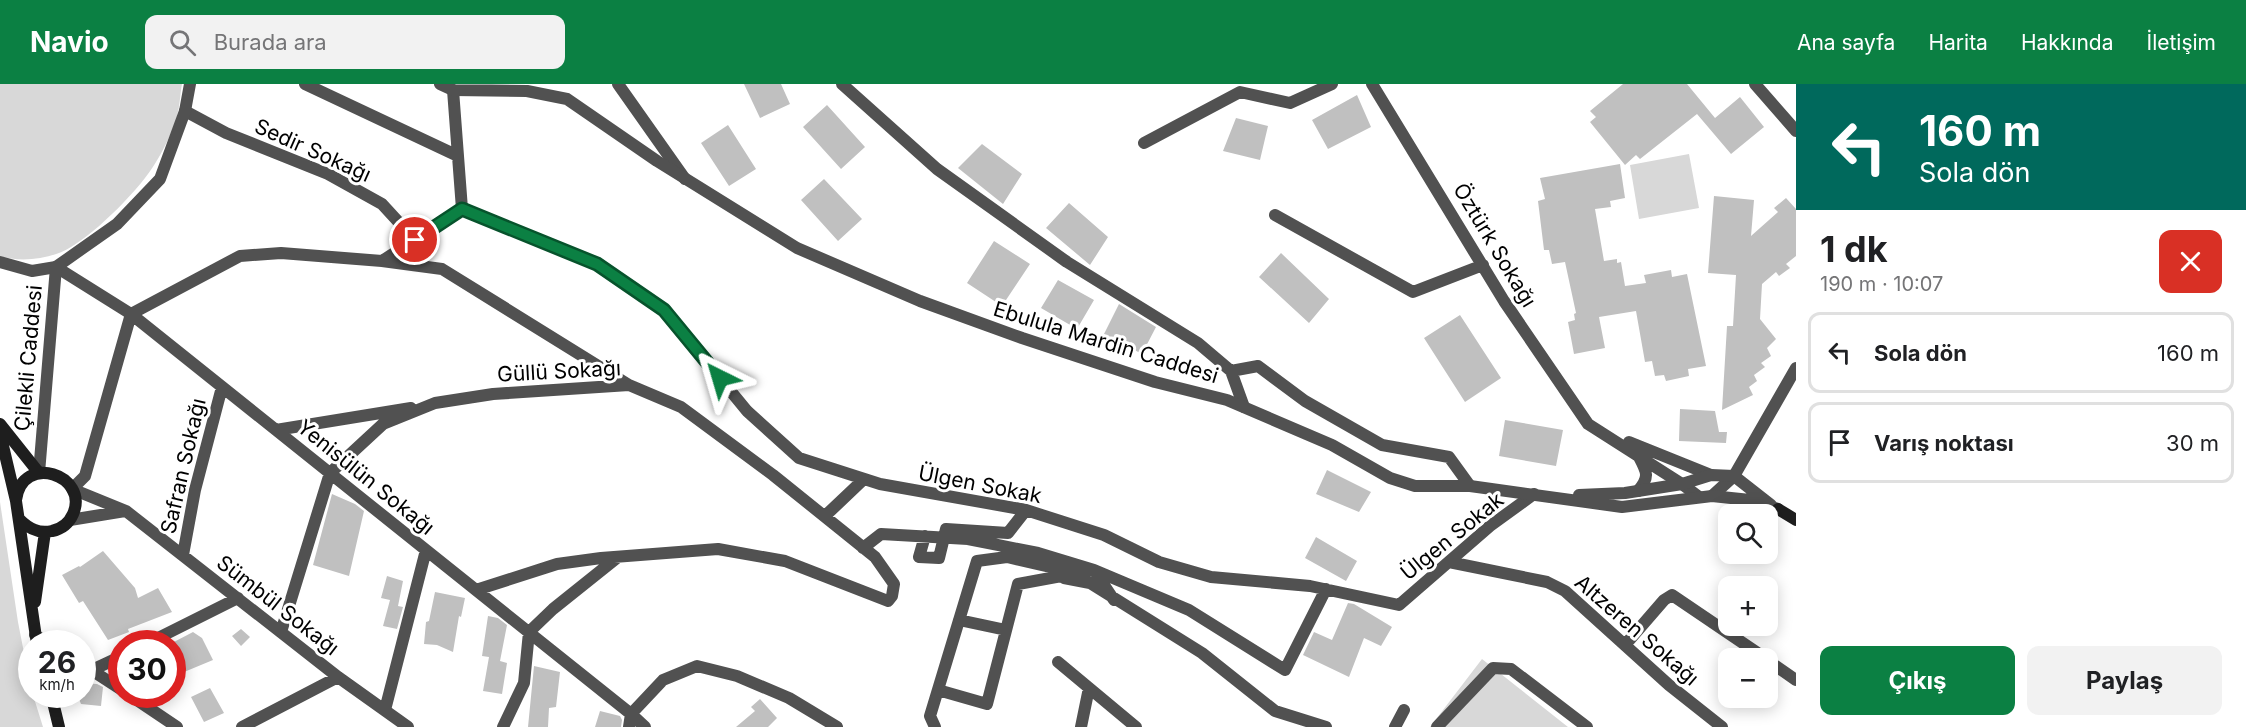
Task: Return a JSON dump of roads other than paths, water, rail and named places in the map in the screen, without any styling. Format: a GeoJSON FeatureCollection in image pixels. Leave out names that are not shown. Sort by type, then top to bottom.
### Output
{"type":"FeatureCollection","features":[{"type":"Feature","properties":{"kind":"main road"},"geometry":{"type":"LineString","coordinates":[[0,424],[39,473]]}},
{"type":"Feature","properties":{"kind":"main road"},"geometry":{"type":"LineString","coordinates":[[0,433],[16,501],[35,630]]}},
{"type":"Feature","properties":{"kind":"main road"},"geometry":{"type":"LineString","coordinates":[[16,501],[22,482],[32,474],[57,475],[64,479],[72,489],[75,507],[70,520],[56,530],[45,532],[34,530],[19,519]]}},
{"type":"Feature","properties":{"kind":"main road","name":"Ebulula Mardin Caddesi"},"geometry":{"type":"LineString","coordinates":[[1778,509],[1796,520]]}},
{"type":"Feature","properties":{"kind":"main road"},"geometry":{"type":"LineString","coordinates":[[34,615],[45,532]]}},
{"type":"Feature","properties":{"kind":"main road"},"geometry":{"type":"LineString","coordinates":[[54,708],[59,727]]}},
{"type":"Feature","properties":{"kind":"street","name":"Çilekli Caddesi"},"geometry":{"type":"LineString","coordinates":[[39,473],[57,267],[117,224],[160,179],[185,111],[190,84]]}},
{"type":"Feature","properties":{"kind":"street"},"geometry":{"type":"LineString","coordinates":[[305,84],[458,156]]}},
{"type":"Feature","properties":{"kind":"street","name":"Ebulula Mardin Caddesi"},"geometry":{"type":"LineString","coordinates":[[440,84],[453,90],[527,91],[567,99],[686,180],[796,249],[920,301],[1044,346],[1155,382],[1227,400],[1332,445],[1390,478],[1415,486],[1470,486],[1622,507],[1705,496],[1749,500],[1762,504]]}},
{"type":"Feature","properties":{"kind":"street"},"geometry":{"type":"LineString","coordinates":[[618,84],[686,180]]}},
{"type":"Feature","properties":{"kind":"street"},"geometry":{"type":"LineString","coordinates":[[842,84],[937,169],[1067,262],[1198,343],[1232,371],[1244,407]]}},
{"type":"Feature","properties":{"kind":"street"},"geometry":{"type":"LineString","coordinates":[[1144,144],[1240,92],[1290,103],[1332,84]]}},
{"type":"Feature","properties":{"kind":"street","name":"Öztürk Sokağı"},"geometry":{"type":"LineString","coordinates":[[1372,84],[1504,301],[1588,424],[1682,484],[1705,496]]}},
{"type":"Feature","properties":{"kind":"street"},"geometry":{"type":"LineString","coordinates":[[1755,84],[1796,131]]}},
{"type":"Feature","properties":{"kind":"street"},"geometry":{"type":"LineString","coordinates":[[382,261],[462,209],[453,90]]}},
{"type":"Feature","properties":{"kind":"street","name":"Sedir Sokağı"},"geometry":{"type":"LineString","coordinates":[[185,111],[226,133],[328,174],[381,204],[415,240]]}},
{"type":"Feature","properties":{"kind":"street","name":"Ülgen Sokak"},"geometry":{"type":"LineString","coordinates":[[462,209],[597,264],[664,310],[747,411],[799,458],[880,484],[1026,510],[1104,535],[1159,562],[1211,577],[1310,586],[1399,605],[1490,526],[1534,495]]}},
{"type":"Feature","properties":{"kind":"street"},"geometry":{"type":"LineString","coordinates":[[1275,214],[1413,292],[1483,265]]}},
{"type":"Feature","properties":{"kind":"street"},"geometry":{"type":"LineString","coordinates":[[72,489],[85,476],[131,314],[240,256],[281,253],[382,261],[442,269],[629,385]]}},
{"type":"Feature","properties":{"kind":"street"},"geometry":{"type":"LineString","coordinates":[[0,262],[32,271],[57,267]]}},
{"type":"Feature","properties":{"kind":"street","name":"Yenisülün Sokağı"},"geometry":{"type":"LineString","coordinates":[[57,267],[131,314],[645,727]]}},
{"type":"Feature","properties":{"kind":"street"},"geometry":{"type":"LineString","coordinates":[[1232,371],[1258,366],[1305,401],[1382,445],[1449,457],[1470,486]]}},
{"type":"Feature","properties":{"kind":"street"},"geometry":{"type":"LineString","coordinates":[[1705,496],[1734,476],[1796,368]]}},
{"type":"Feature","properties":{"kind":"street","name":"Güllü Sokağı"},"geometry":{"type":"LineString","coordinates":[[276,430],[493,394],[629,385],[681,407],[773,475],[875,557],[894,584],[892,596],[888,601],[785,561],[718,549],[618,558]]}},
{"type":"Feature","properties":{"kind":"street","name":"Safran Sokağı"},"geometry":{"type":"LineString","coordinates":[[183,555],[195,490],[222,387]]}},
{"type":"Feature","properties":{"kind":"street","name":"Güllü Sokağı"},"geometry":{"type":"LineString","coordinates":[[330,473],[383,424],[435,404]]}},
{"type":"Feature","properties":{"kind":"street"},"geometry":{"type":"LineString","coordinates":[[1588,424],[1711,475],[1734,476],[1771,504]]}},
{"type":"Feature","properties":{"kind":"street"},"geometry":{"type":"LineString","coordinates":[[1638,491],[1646,482],[1646,470],[1639,456]]}},
{"type":"Feature","properties":{"kind":"street"},"geometry":{"type":"LineString","coordinates":[[281,632],[330,473]]}},
{"type":"Feature","properties":{"kind":"street"},"geometry":{"type":"LineString","coordinates":[[1551,496],[1625,493],[1682,484],[1711,475]]}},
{"type":"Feature","properties":{"kind":"street"},"geometry":{"type":"LineString","coordinates":[[825,516],[864,479]]}},
{"type":"Feature","properties":{"kind":"street","name":"Sümbül Sokağı"},"geometry":{"type":"LineString","coordinates":[[72,489],[126,511],[338,677],[408,727]]}},
{"type":"Feature","properties":{"kind":"street"},"geometry":{"type":"LineString","coordinates":[[925,536],[919,557],[939,558],[946,529],[1008,533],[1026,510]]}},
{"type":"Feature","properties":{"kind":"street"},"geometry":{"type":"LineString","coordinates":[[70,520],[126,511]]}},
{"type":"Feature","properties":{"kind":"street"},"geometry":{"type":"LineString","coordinates":[[864,548],[881,534],[968,539],[1038,553],[1094,570],[1189,610],[1285,670],[1326,589]]}},
{"type":"Feature","properties":{"kind":"street"},"geometry":{"type":"LineString","coordinates":[[385,710],[426,550]]}},
{"type":"Feature","properties":{"kind":"street"},"geometry":{"type":"LineString","coordinates":[[935,727],[930,716],[977,561],[1007,556],[1076,573]]}},
{"type":"Feature","properties":{"kind":"street"},"geometry":{"type":"LineString","coordinates":[[476,590],[557,564],[618,558]]}},
{"type":"Feature","properties":{"kind":"street"},"geometry":{"type":"LineString","coordinates":[[503,727],[524,683],[529,632],[552,609],[618,558]]}},
{"type":"Feature","properties":{"kind":"street","name":"Altzeren Sokağı"},"geometry":{"type":"LineString","coordinates":[[1449,562],[1547,582],[1565,591],[1669,685],[1722,727]]}},
{"type":"Feature","properties":{"kind":"street"},"geometry":{"type":"LineString","coordinates":[[938,690],[987,704],[1018,584],[1094,570]]}},
{"type":"Feature","properties":{"kind":"street"},"geometry":{"type":"LineString","coordinates":[[1094,570],[1114,600]]}},
{"type":"Feature","properties":{"kind":"street"},"geometry":{"type":"LineString","coordinates":[[1057,577],[1090,583],[1202,653],[1275,711],[1326,727]]}},
{"type":"Feature","properties":{"kind":"street"},"geometry":{"type":"LineString","coordinates":[[1625,645],[1665,600],[1672,596],[1750,648]]}},
{"type":"Feature","properties":{"kind":"street"},"geometry":{"type":"LineString","coordinates":[[174,630],[238,598]]}},
{"type":"Feature","properties":{"kind":"street"},"geometry":{"type":"LineString","coordinates":[[959,620],[1006,630]]}},
{"type":"Feature","properties":{"kind":"street"},"geometry":{"type":"LineString","coordinates":[[1058,662],[1136,727]]}},
{"type":"Feature","properties":{"kind":"street"},"geometry":{"type":"LineString","coordinates":[[629,727],[631,714],[663,681],[697,666],[737,676],[778,693],[837,727]]}},
{"type":"Feature","properties":{"kind":"street"},"geometry":{"type":"LineString","coordinates":[[1778,667],[1796,680]]}},
{"type":"Feature","properties":{"kind":"street"},"geometry":{"type":"LineString","coordinates":[[1437,727],[1493,668],[1511,669],[1587,727]]}},
{"type":"Feature","properties":{"kind":"street"},"geometry":{"type":"LineString","coordinates":[[242,727],[338,677]]}},
{"type":"Feature","properties":{"kind":"street"},"geometry":{"type":"LineString","coordinates":[[1081,727],[1089,688]]}},
{"type":"Feature","properties":{"kind":"street"},"geometry":{"type":"LineString","coordinates":[[149,708],[177,727]]}},
{"type":"Feature","properties":{"kind":"street"},"geometry":{"type":"LineString","coordinates":[[1395,727],[1404,710]]}}]}
